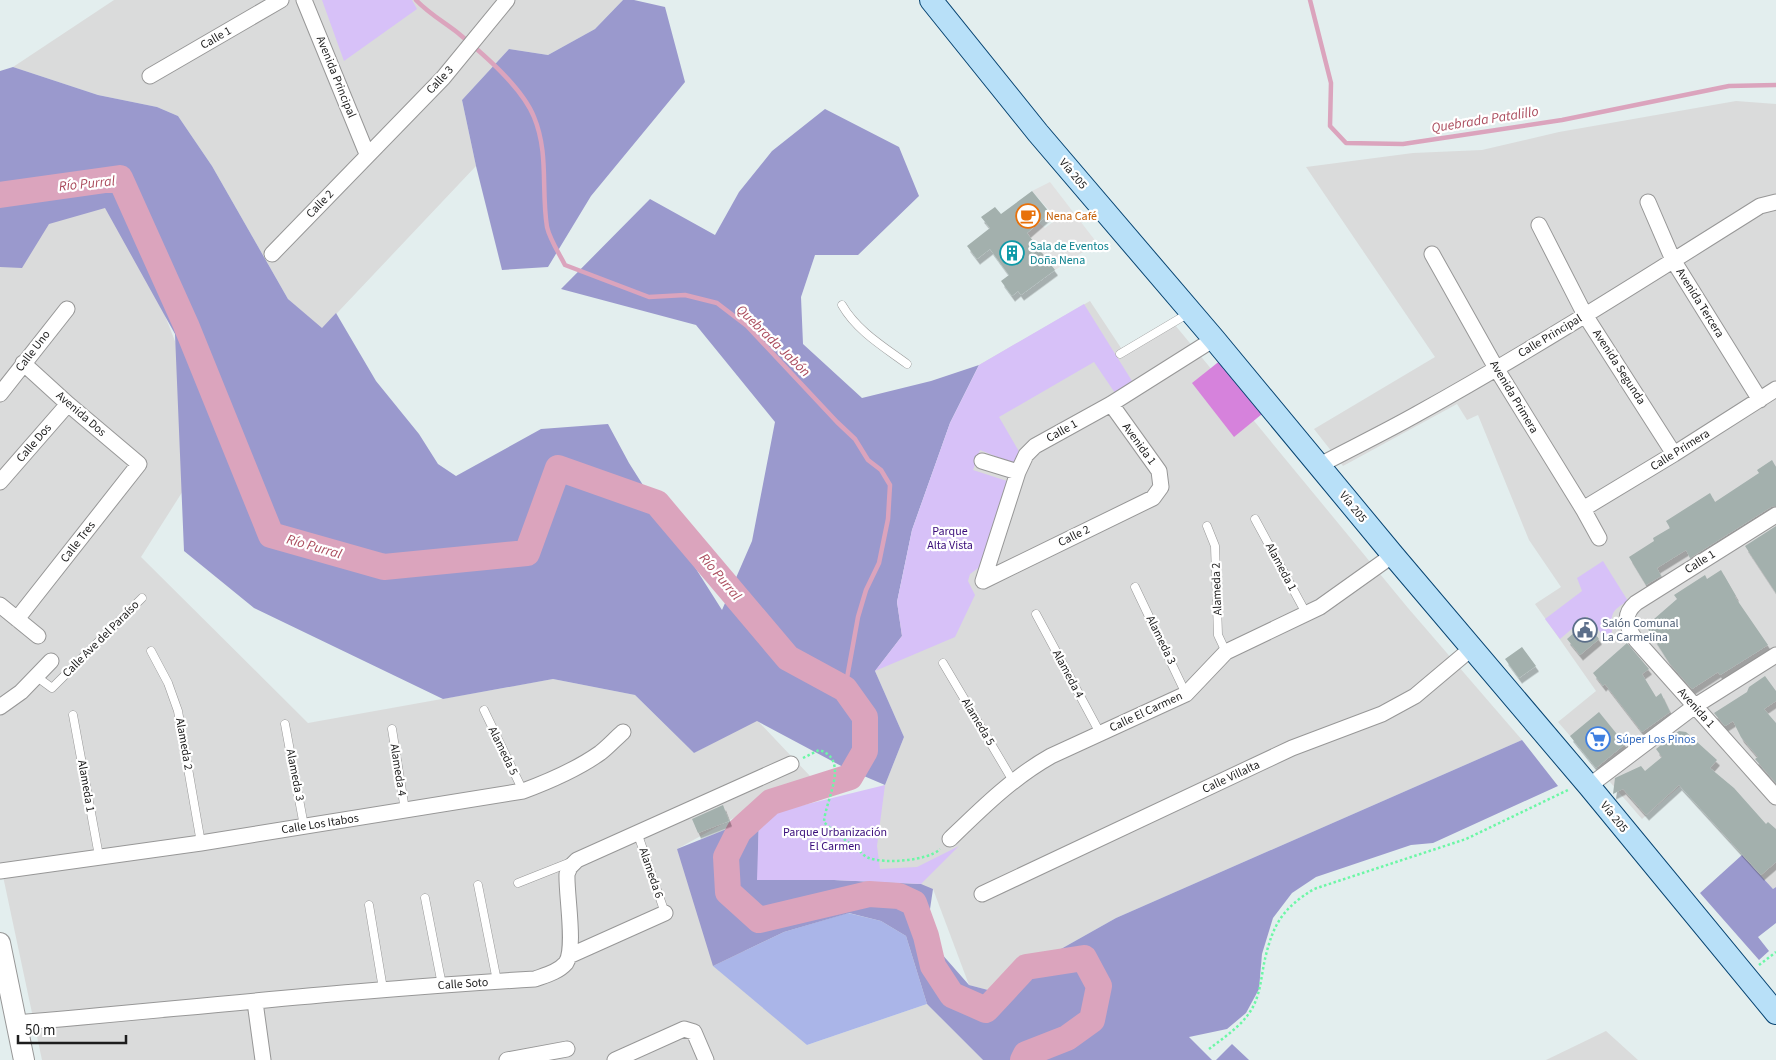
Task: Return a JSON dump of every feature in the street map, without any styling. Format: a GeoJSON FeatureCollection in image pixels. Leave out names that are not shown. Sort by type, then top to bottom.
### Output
{"type":"FeatureCollection","features":[{"type":"Feature","properties":{"kind":"main road","name":"Vía 205"},"geometry":{"type":"LineString","coordinates":[[931,0],[1038,133],[1320,465],[1776,1013]]}},
{"type":"Feature","properties":{"kind":"street","name":"Calle 1"},"geometry":{"type":"LineString","coordinates":[[150,76],[281,0]]}},
{"type":"Feature","properties":{"kind":"street","name":"Avenida Principal"},"geometry":{"type":"LineString","coordinates":[[304,0],[367,154]]}},
{"type":"Feature","properties":{"kind":"street","name":"Calle 3"},"geometry":{"type":"LineString","coordinates":[[367,154],[443,78],[507,0]]}},
{"type":"Feature","properties":{"kind":"street","name":"Calle 2"},"geometry":{"type":"LineString","coordinates":[[272,254],[367,154]]}},
{"type":"Feature","properties":{"kind":"street","name":"Avenida Tercera"},"geometry":{"type":"LineString","coordinates":[[1648,202],[1673,260],[1760,400]]}},
{"type":"Feature","properties":{"kind":"street","name":"Calle Principal"},"geometry":{"type":"LineString","coordinates":[[1320,465],[1416,414],[1496,368],[1760,206],[1774,206]]}},
{"type":"Feature","properties":{"kind":"street","name":"Avenida Segunda"},"geometry":{"type":"LineString","coordinates":[[1540,225],[1585,315],[1674,454]]}},
{"type":"Feature","properties":{"kind":"street","name":"Avenida Primera"},"geometry":{"type":"LineString","coordinates":[[1432,254],[1496,368],[1599,538]]}},
{"type":"Feature","properties":{"kind":"street","name":"Calle Uno"},"geometry":{"type":"LineString","coordinates":[[0,394],[66,309]]}},
{"type":"Feature","properties":{"kind":"street","name":"Calle 1"},"geometry":{"type":"LineString","coordinates":[[984,582],[1018,472],[1026,456],[1035,446],[1110,404],[1214,340]]}},
{"type":"Feature","properties":{"kind":"street","name":"Avenida Dos"},"geometry":{"type":"LineString","coordinates":[[23,363],[139,464]]}},
{"type":"Feature","properties":{"kind":"street","name":"Calle Primera"},"geometry":{"type":"LineString","coordinates":[[1583,509],[1776,389]]}},
{"type":"Feature","properties":{"kind":"street","name":"Calle Dos"},"geometry":{"type":"LineString","coordinates":[[0,482],[68,404]]}},
{"type":"Feature","properties":{"kind":"street","name":"Avenida 1"},"geometry":{"type":"LineString","coordinates":[[1110,404],[1159,471],[1161,487]]}},
{"type":"Feature","properties":{"kind":"street"},"geometry":{"type":"LineString","coordinates":[[982,461],[1018,472]]}},
{"type":"Feature","properties":{"kind":"street","name":"Calle Tres"},"geometry":{"type":"LineString","coordinates":[[17,619],[139,464]]}},
{"type":"Feature","properties":{"kind":"street","name":"Calle 2"},"geometry":{"type":"LineString","coordinates":[[984,582],[1153,498],[1161,487]]}},
{"type":"Feature","properties":{"kind":"street","name":"Calle 1"},"geometry":{"type":"LineString","coordinates":[[1627,614],[1636,603],[1776,514]]}},
{"type":"Feature","properties":{"kind":"street","name":"Calle El Carmen"},"geometry":{"type":"LineString","coordinates":[[950,840],[991,800],[1032,767],[1051,756],[1186,694],[1226,652],[1320,608],[1393,555]]}},
{"type":"Feature","properties":{"kind":"street"},"geometry":{"type":"LineString","coordinates":[[0,605],[38,636]]}},
{"type":"Feature","properties":{"kind":"street","name":"Avenida 1"},"geometry":{"type":"LineString","coordinates":[[1627,614],[1627,627],[1636,640],[1776,797]]}},
{"type":"Feature","properties":{"kind":"street","name":"Calle Villalta"},"geometry":{"type":"LineString","coordinates":[[982,894],[1292,748],[1382,714],[1415,696],[1472,648]]}},
{"type":"Feature","properties":{"kind":"street"},"geometry":{"type":"LineString","coordinates":[[1586,783],[1694,706],[1776,655]]}},
{"type":"Feature","properties":{"kind":"street","name":"Calle Ave del Paraíso"},"geometry":{"type":"LineString","coordinates":[[0,707],[21,692],[51,661]]}},
{"type":"Feature","properties":{"kind":"street","name":"Calle Los Itabos"},"geometry":{"type":"LineString","coordinates":[[0,871],[201,843],[523,791],[554,780],[601,753],[623,732]]}},
{"type":"Feature","properties":{"kind":"street"},"geometry":{"type":"LineString","coordinates":[[569,956],[571,941],[567,874],[570,867],[577,860],[791,764]]}},
{"type":"Feature","properties":{"kind":"street"},"geometry":{"type":"LineString","coordinates":[[569,956],[665,914]]}},
{"type":"Feature","properties":{"kind":"street"},"geometry":{"type":"LineString","coordinates":[[0,943],[24,1060]]}},
{"type":"Feature","properties":{"kind":"street","name":"Calle Soto"},"geometry":{"type":"LineString","coordinates":[[16,1023],[255,1002],[383,988],[535,979],[557,971],[566,963],[569,956]]}},
{"type":"Feature","properties":{"kind":"street"},"geometry":{"type":"LineString","coordinates":[[255,1002],[263,1060]]}},
{"type":"Feature","properties":{"kind":"street"},"geometry":{"type":"LineString","coordinates":[[615,1060],[684,1029],[694,1032],[706,1060]]}},
{"type":"Feature","properties":{"kind":"street"},"geometry":{"type":"LineString","coordinates":[[507,1060],[567,1048]]}},
{"type":"Feature","properties":{"kind":"lane"},"geometry":{"type":"LineString","coordinates":[[842,305],[857,325],[908,364]]}},
{"type":"Feature","properties":{"kind":"lane"},"geometry":{"type":"LineString","coordinates":[[1120,354],[1191,312]]}},
{"type":"Feature","properties":{"kind":"lane","name":"Alameda 1"},"geometry":{"type":"LineString","coordinates":[[1255,520],[1307,615]]}},
{"type":"Feature","properties":{"kind":"lane","name":"Alameda 2"},"geometry":{"type":"LineString","coordinates":[[1207,526],[1215,546],[1218,635],[1226,652]]}},
{"type":"Feature","properties":{"kind":"lane","name":"Alameda 3"},"geometry":{"type":"LineString","coordinates":[[1135,586],[1186,694]]}},
{"type":"Feature","properties":{"kind":"lane","name":"Calle Ave del Paraíso"},"geometry":{"type":"LineString","coordinates":[[37,677],[52,688],[142,598]]}},
{"type":"Feature","properties":{"kind":"lane","name":"Alameda 4"},"geometry":{"type":"LineString","coordinates":[[1036,614],[1100,733]]}},
{"type":"Feature","properties":{"kind":"lane","name":"Alameda 2"},"geometry":{"type":"LineString","coordinates":[[151,651],[168,683],[178,711],[201,843]]}},
{"type":"Feature","properties":{"kind":"lane","name":"Alameda 5"},"geometry":{"type":"LineString","coordinates":[[943,663],[1013,781]]}},
{"type":"Feature","properties":{"kind":"lane","name":"Alameda 5"},"geometry":{"type":"LineString","coordinates":[[484,710],[523,791]]}},
{"type":"Feature","properties":{"kind":"lane","name":"Alameda 1"},"geometry":{"type":"LineString","coordinates":[[73,715],[98,856]]}},
{"type":"Feature","properties":{"kind":"lane","name":"Alameda 3"},"geometry":{"type":"LineString","coordinates":[[285,724],[304,826]]}},
{"type":"Feature","properties":{"kind":"lane","name":"Alameda 4"},"geometry":{"type":"LineString","coordinates":[[392,729],[405,810]]}},
{"type":"Feature","properties":{"kind":"lane","name":"Alameda 6"},"geometry":{"type":"LineString","coordinates":[[637,832],[665,914]]}},
{"type":"Feature","properties":{"kind":"lane"},"geometry":{"type":"LineString","coordinates":[[518,883],[577,860]]}},
{"type":"Feature","properties":{"kind":"lane"},"geometry":{"type":"LineString","coordinates":[[478,886],[497,982]]}},
{"type":"Feature","properties":{"kind":"lane"},"geometry":{"type":"LineString","coordinates":[[425,898],[442,985]]}},
{"type":"Feature","properties":{"kind":"lane"},"geometry":{"type":"LineString","coordinates":[[369,905],[383,988]]}},
{"type":"Feature","properties":{"kind":"path"},"geometry":{"type":"LineString","coordinates":[[791,764],[819,750],[826,752],[832,758],[835,771],[824,822],[831,830],[868,858],[896,862],[916,859],[937,852],[950,840]]}},
{"type":"Feature","properties":{"kind":"path"},"geometry":{"type":"LineString","coordinates":[[1209,1049],[1243,1022],[1256,1001],[1265,958],[1274,931],[1280,918],[1300,898],[1314,889],[1466,839],[1569,789],[1586,783]]}},
{"type":"Feature","properties":{"kind":"shaded area"},"geometry":{"type":"Polygon","coordinates":[[[114,0],[623,0],[595,29],[548,55],[509,49],[462,100],[476,166],[322,329],[288,299],[212,166],[178,116],[157,107],[98,95],[13,67],[114,0]]]}},
{"type":"Feature","properties":{"kind":"shaded area"},"geometry":{"type":"Polygon","coordinates":[[[623,0],[634,0],[665,7],[685,82],[591,196],[548,267],[502,270],[462,100],[509,49],[548,55],[595,29],[623,0]]]}},
{"type":"Feature","properties":{"kind":"shaded area"},"geometry":{"type":"Polygon","coordinates":[[[13,67],[98,95],[157,107],[178,116],[212,166],[288,299],[322,328],[336,313],[376,381],[419,434],[438,464],[456,476],[541,429],[608,424],[629,463],[722,610],[752,541],[775,422],[696,325],[561,289],[650,199],[715,235],[739,192],[772,151],[825,109],[899,147],[919,196],[858,255],[815,255],[801,297],[803,344],[862,398],[931,381],[979,365],[950,423],[912,530],[897,602],[902,636],[875,671],[904,737],[885,785],[845,768],[757,721],[694,753],[635,695],[553,679],[443,699],[254,608],[184,551],[175,334],[105,208],[49,224],[22,268],[0,267],[0,71],[13,67]]]}},
{"type":"Feature","properties":{"kind":"shaded area"},"geometry":{"type":"Polygon","coordinates":[[[1736,101],[1776,104],[1776,887],[1773,889],[1680,786],[1642,819],[1558,722],[1596,691],[1535,604],[1561,587],[1529,540],[1478,415],[1467,420],[1457,404],[1343,466],[1314,429],[1435,357],[1306,167],[1413,153],[1482,150],[1559,132],[1736,101]]]}},
{"type":"Feature","properties":{"kind":"shaded area"},"geometry":{"type":"Polygon","coordinates":[[[1050,182],[1097,243],[1055,270],[1017,242],[1039,223],[1045,228],[1057,219],[1032,191],[1050,182]]]}},
{"type":"Feature","properties":{"kind":"shaded area"},"geometry":{"type":"Polygon","coordinates":[[[123,207],[214,442],[141,557],[308,723],[553,679],[635,695],[694,753],[756,719],[810,776],[677,849],[807,1045],[927,1004],[983,1060],[42,1060],[0,862],[0,217],[25,211],[123,207]]]}},
{"type":"Feature","properties":{"kind":"shaded area"},"geometry":{"type":"Polygon","coordinates":[[[1090,301],[1121,348],[1175,325],[1408,608],[1522,740],[1116,918],[988,990],[969,985],[933,889],[834,880],[784,823],[885,785],[904,737],[875,671],[979,365],[1090,301]]]}},
{"type":"Feature","properties":{"kind":"shaded area"},"geometry":{"type":"Polygon","coordinates":[[[1221,360],[1262,414],[1234,437],[1192,383],[1221,360]]]}},
{"type":"Feature","properties":{"kind":"shaded area"},"geometry":{"type":"Polygon","coordinates":[[[1522,740],[1558,786],[1433,843],[1411,845],[1316,877],[1292,893],[1273,918],[1262,954],[1259,989],[1246,1013],[1227,1029],[1189,1037],[1212,1060],[983,1060],[927,1004],[906,936],[881,921],[849,913],[784,932],[713,966],[677,849],[759,816],[758,880],[834,880],[921,884],[933,889],[926,936],[969,985],[988,990],[1116,918],[1522,740]]]}},
{"type":"Feature","properties":{"kind":"shaded area"},"geometry":{"type":"Polygon","coordinates":[[[1742,855],[1773,889],[1776,887],[1776,923],[1758,937],[1769,951],[1759,960],[1700,893],[1742,855]]]}},
{"type":"Feature","properties":{"kind":"shaded area"},"geometry":{"type":"Polygon","coordinates":[[[848,913],[881,921],[906,936],[927,1004],[807,1045],[713,966],[784,932],[848,913]]]}},
{"type":"Feature","properties":{"kind":"shaded area"},"geometry":{"type":"Polygon","coordinates":[[[1606,1031],[1638,1060],[1546,1060],[1606,1031]]]}},
{"type":"Feature","properties":{"kind":"shaded area"},"geometry":{"type":"Polygon","coordinates":[[[1232,1044],[1249,1060],[1216,1060],[1232,1044]]]}},
{"type":"Feature","properties":{"kind":"green space"},"geometry":{"type":"Polygon","coordinates":[[[322,0],[412,0],[417,9],[344,61],[322,0]]]}},
{"type":"Feature","properties":{"kind":"green space","name":"Parque Alta Vista"},"geometry":{"type":"Polygon","coordinates":[[[1084,304],[1132,381],[1115,393],[1094,362],[999,417],[1021,455],[1015,464],[980,450],[973,470],[1010,482],[981,566],[970,574],[968,581],[975,595],[955,637],[875,671],[902,636],[897,602],[912,530],[950,423],[979,365],[1084,304]]]}},
{"type":"Feature","properties":{"kind":"green space"},"geometry":{"type":"Polygon","coordinates":[[[1603,561],[1628,601],[1618,607],[1613,613],[1611,621],[1612,632],[1605,638],[1587,616],[1560,639],[1545,619],[1582,591],[1577,578],[1603,561]]]}},
{"type":"Feature","properties":{"kind":"green space","name":"Parque Urbanización El Carmen"},"geometry":{"type":"Polygon","coordinates":[[[885,785],[877,846],[880,869],[917,867],[959,846],[921,884],[834,880],[757,880],[759,816],[885,785]]]}},
{"type":"Feature","properties":{"kind":"building","name":"Sala de Eventos Doña Nena"},"geometry":{"type":"Polygon","coordinates":[[[1032,191],[1050,213],[1027,233],[1055,270],[1021,295],[1018,291],[1012,296],[1001,281],[1009,275],[990,249],[977,259],[967,246],[990,228],[981,217],[995,207],[1001,214],[1032,191]]]}},
{"type":"Feature","properties":{"kind":"building"},"geometry":{"type":"Polygon","coordinates":[[[1772,460],[1776,467],[1776,506],[1771,507],[1690,558],[1686,550],[1657,568],[1661,576],[1646,585],[1629,557],[1654,541],[1653,538],[1670,528],[1666,521],[1710,493],[1715,502],[1759,473],[1757,470],[1772,460]]]}},
{"type":"Feature","properties":{"kind":"building"},"geometry":{"type":"Polygon","coordinates":[[[1776,526],[1776,593],[1745,546],[1776,526]]]}},
{"type":"Feature","properties":{"kind":"building"},"geometry":{"type":"Polygon","coordinates":[[[1721,570],[1735,597],[1768,645],[1720,675],[1718,672],[1692,689],[1670,664],[1646,626],[1677,599],[1674,595],[1705,575],[1707,579],[1721,570]]]}},
{"type":"Feature","properties":{"kind":"building","name":"Salón Comunal La Carmelina"},"geometry":{"type":"Polygon","coordinates":[[[1586,622],[1599,639],[1580,655],[1567,639],[1586,622]]]}},
{"type":"Feature","properties":{"kind":"building"},"geometry":{"type":"Polygon","coordinates":[[[1627,643],[1649,669],[1642,674],[1656,697],[1661,693],[1670,712],[1642,732],[1605,684],[1603,686],[1593,673],[1627,643]]]}},
{"type":"Feature","properties":{"kind":"building"},"geometry":{"type":"Polygon","coordinates":[[[1522,647],[1536,666],[1519,678],[1505,659],[1522,647]]]}},
{"type":"Feature","properties":{"kind":"building"},"geometry":{"type":"Polygon","coordinates":[[[1765,676],[1776,691],[1776,701],[1764,709],[1776,723],[1776,783],[1755,759],[1758,757],[1741,737],[1733,721],[1725,726],[1714,713],[1747,692],[1749,687],[1765,676]]]}},
{"type":"Feature","properties":{"kind":"building","name":"Súper Los Pinos"},"geometry":{"type":"Polygon","coordinates":[[[1599,712],[1625,744],[1596,768],[1570,736],[1599,712]]]}},
{"type":"Feature","properties":{"kind":"building"},"geometry":{"type":"Polygon","coordinates":[[[1679,731],[1686,732],[1717,760],[1710,768],[1734,788],[1766,824],[1768,822],[1776,829],[1776,862],[1761,875],[1679,785],[1646,815],[1623,789],[1613,794],[1615,778],[1641,766],[1645,771],[1662,757],[1656,749],[1679,731]]]}},
{"type":"Feature","properties":{"kind":"building"},"geometry":{"type":"Polygon","coordinates":[[[723,805],[729,821],[698,833],[692,819],[723,805]]]}},
{"type":"Feature","properties":{"kind":"waterway","name":"Quebrada Jabón"},"geometry":{"type":"LineString","coordinates":[[416,0],[490,61],[521,94],[528,106],[534,117],[542,144],[545,213],[548,232],[565,265],[649,297],[685,295],[717,303],[747,326],[855,439],[868,460],[881,470],[890,485],[888,519],[879,563],[866,590],[858,617],[845,689]]}},
{"type":"Feature","properties":{"kind":"waterway","name":"Quebrada Patalillo"},"geometry":{"type":"LineString","coordinates":[[1310,0],[1331,83],[1330,126],[1346,143],[1403,144],[1562,120],[1729,86],[1776,85]]}},
{"type":"Feature","properties":{"kind":"waterway","name":"Río Purral"},"geometry":{"type":"LineString","coordinates":[[0,195],[120,178],[186,325],[271,535],[384,567],[527,553],[558,468],[657,503],[788,658],[845,689],[865,717],[865,751],[850,777],[771,802],[739,831],[726,857],[728,892],[759,920],[869,894],[899,896],[914,903],[926,936],[933,966],[952,995],[986,1010],[1026,967],[1084,958],[1099,986],[1092,1020],[1067,1038],[1026,1054],[1023,1060]]}},
{"type":"Feature","properties":{"kind":"place","name":"Nena Café"},"geometry":{"type":"Point","coordinates":[1028,216]}},
{"type":"Feature","properties":{"kind":"place","name":"Sala de Eventos Doña Nena"},"geometry":{"type":"Point","coordinates":[1012,253]}},
{"type":"Feature","properties":{"kind":"place","name":"Salón Comunal La Carmelina"},"geometry":{"type":"Point","coordinates":[1585,630]}},
{"type":"Feature","properties":{"kind":"place","name":"Súper Los Pinos"},"geometry":{"type":"Point","coordinates":[1598,739]}}]}
